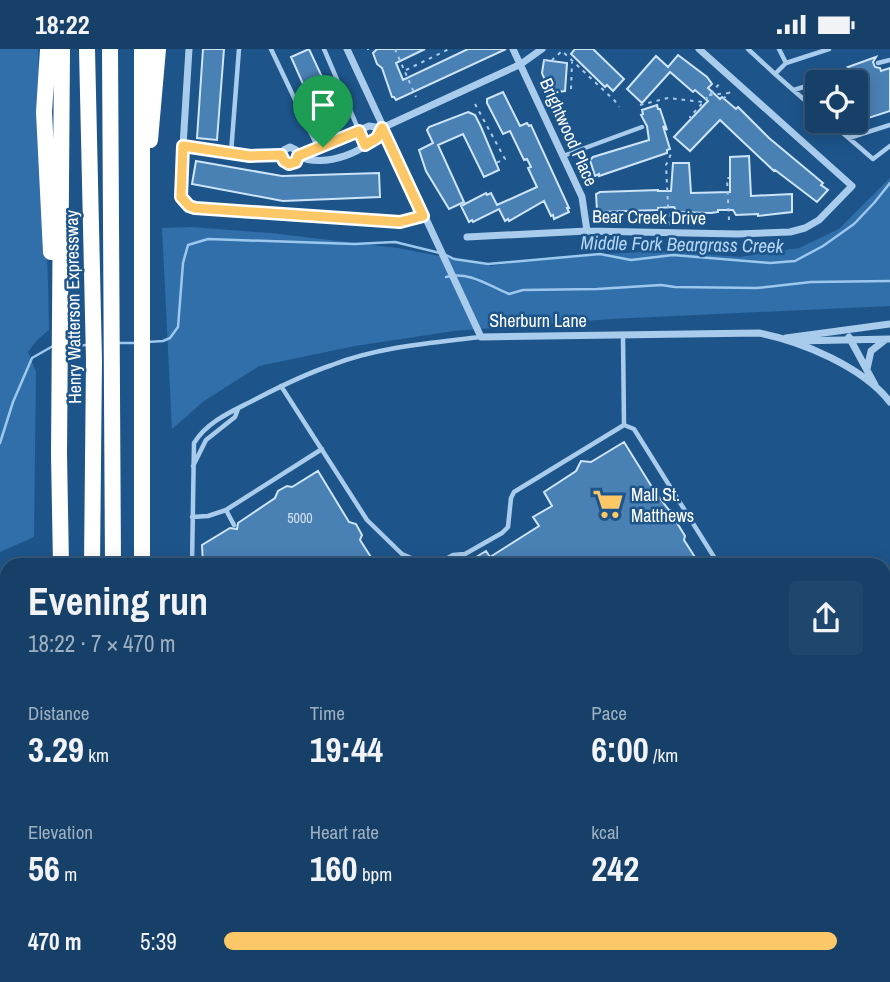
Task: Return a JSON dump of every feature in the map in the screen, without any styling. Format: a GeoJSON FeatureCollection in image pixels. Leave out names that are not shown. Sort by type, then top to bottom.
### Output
{"type":"FeatureCollection","features":[{"type":"Feature","properties":{"kind":"highway"},"geometry":{"type":"LineString","coordinates":[[48,49],[44,112],[60,362],[61,558]]}},
{"type":"Feature","properties":{"kind":"highway"},"geometry":{"type":"LineString","coordinates":[[58,328],[62,49]]}},
{"type":"Feature","properties":{"kind":"highway","name":"Henry Watterson Expressway"},"geometry":{"type":"LineString","coordinates":[[87,49],[113,558]]}},
{"type":"Feature","properties":{"kind":"highway","name":"Henry Watterson Expressway"},"geometry":{"type":"LineString","coordinates":[[102,327],[110,49]]}},
{"type":"Feature","properties":{"kind":"highway"},"geometry":{"type":"LineString","coordinates":[[142,49],[142,558]]}},
{"type":"Feature","properties":{"kind":"highway"},"geometry":{"type":"LineString","coordinates":[[141,216],[158,49]]}},
{"type":"Feature","properties":{"kind":"highway","name":"Henry Watterson Expressway"},"geometry":{"type":"LineString","coordinates":[[92,558],[103,360]]}},
{"type":"Feature","properties":{"kind":"street"},"geometry":{"type":"LineString","coordinates":[[189,49],[183,146],[250,156],[281,155]]}},
{"type":"Feature","properties":{"kind":"street","name":"Sherburn Lane"},"geometry":{"type":"LineString","coordinates":[[347,49],[481,337],[759,333],[790,339],[888,339]]}},
{"type":"Feature","properties":{"kind":"street","name":"Brightwood Place"},"geometry":{"type":"LineString","coordinates":[[513,49],[582,197],[587,231]]}},
{"type":"Feature","properties":{"kind":"street"},"geometry":{"type":"LineString","coordinates":[[298,156],[369,126],[382,128],[521,64],[542,49]]}},
{"type":"Feature","properties":{"kind":"street","name":"Bear Creek Drive"},"geometry":{"type":"LineString","coordinates":[[467,237],[587,231],[738,234],[790,232],[805,228],[825,215],[852,186],[699,49]]}},
{"type":"Feature","properties":{"kind":"street"},"geometry":{"type":"LineString","coordinates":[[298,156],[308,161],[330,161],[377,138],[382,128]]}},
{"type":"Feature","properties":{"kind":"street"},"geometry":{"type":"LineString","coordinates":[[290,147],[296,150],[298,156],[296,162],[289,164],[281,155],[284,149],[290,147]]}},
{"type":"Feature","properties":{"kind":"street","name":"Sherburn Lane"},"geometry":{"type":"LineString","coordinates":[[790,339],[890,324]]}},
{"type":"Feature","properties":{"kind":"street","name":"Sherburn Lane"},"geometry":{"type":"LineString","coordinates":[[846,330],[877,389]]}},
{"type":"Feature","properties":{"kind":"street","name":"Sherburn Lane"},"geometry":{"type":"LineString","coordinates":[[790,339],[832,358],[877,389],[890,402]]}},
{"type":"Feature","properties":{"kind":"street","name":"Sherburn Lane"},"geometry":{"type":"LineString","coordinates":[[866,370],[871,351],[888,339]]}},
{"type":"Feature","properties":{"kind":"lane"},"geometry":{"type":"LineString","coordinates":[[231,153],[239,49]]}},
{"type":"Feature","properties":{"kind":"lane"},"geometry":{"type":"LineString","coordinates":[[271,49],[318,149]]}},
{"type":"Feature","properties":{"kind":"lane"},"geometry":{"type":"LineString","coordinates":[[324,49],[365,145]]}},
{"type":"Feature","properties":{"kind":"lane"},"geometry":{"type":"LineString","coordinates":[[748,49],[805,100]]}},
{"type":"Feature","properties":{"kind":"lane"},"geometry":{"type":"LineString","coordinates":[[779,49],[786,64]]}},
{"type":"Feature","properties":{"kind":"lane"},"geometry":{"type":"LineString","coordinates":[[775,74],[786,64],[829,49]]}},
{"type":"Feature","properties":{"kind":"lane"},"geometry":{"type":"LineString","coordinates":[[878,63],[890,60]]}},
{"type":"Feature","properties":{"kind":"lane"},"geometry":{"type":"LineString","coordinates":[[794,90],[805,86]]}},
{"type":"Feature","properties":{"kind":"lane"},"geometry":{"type":"LineString","coordinates":[[849,138],[890,125]]}},
{"type":"Feature","properties":{"kind":"lane"},"geometry":{"type":"LineString","coordinates":[[563,156],[642,127]]}},
{"type":"Feature","properties":{"kind":"lane"},"geometry":{"type":"LineString","coordinates":[[843,133],[873,159],[890,146]]}},
{"type":"Feature","properties":{"kind":"lane"},"geometry":{"type":"LineString","coordinates":[[183,146],[181,197],[189,206],[195,208],[400,222],[423,216]]}},
{"type":"Feature","properties":{"kind":"lane"},"geometry":{"type":"LineString","coordinates":[[623,335],[624,425]]}},
{"type":"Feature","properties":{"kind":"lane"},"geometry":{"type":"LineString","coordinates":[[192,558],[194,443],[201,432],[216,419],[281,386],[334,364],[370,354],[481,337]]}},
{"type":"Feature","properties":{"kind":"lane"},"geometry":{"type":"LineString","coordinates":[[281,386],[367,520],[402,554],[411,558]]}},
{"type":"Feature","properties":{"kind":"lane"},"geometry":{"type":"LineString","coordinates":[[192,468],[206,440],[235,417],[238,408]]}},
{"type":"Feature","properties":{"kind":"lane"},"geometry":{"type":"LineString","coordinates":[[447,558],[465,554],[502,533],[508,527],[514,492],[624,425]]}},
{"type":"Feature","properties":{"kind":"lane"},"geometry":{"type":"LineString","coordinates":[[624,425],[634,429],[715,558]]}},
{"type":"Feature","properties":{"kind":"lane"},"geometry":{"type":"LineString","coordinates":[[192,517],[208,516],[226,510],[322,449]]}},
{"type":"Feature","properties":{"kind":"lane"},"geometry":{"type":"LineString","coordinates":[[226,510],[234,525]]}},
{"type":"Feature","properties":{"kind":"path"},"geometry":{"type":"LineString","coordinates":[[395,49],[416,97]]}},
{"type":"Feature","properties":{"kind":"path"},"geometry":{"type":"LineString","coordinates":[[404,71],[449,49]]}},
{"type":"Feature","properties":{"kind":"path"},"geometry":{"type":"LineString","coordinates":[[543,61],[552,60],[562,51],[619,107]]}},
{"type":"Feature","properties":{"kind":"path"},"geometry":{"type":"LineString","coordinates":[[571,89],[572,61]]}},
{"type":"Feature","properties":{"kind":"path"},"geometry":{"type":"LineString","coordinates":[[692,119],[690,117],[720,83]]}},
{"type":"Feature","properties":{"kind":"path"},"geometry":{"type":"LineString","coordinates":[[709,95],[729,93],[723,99]]}},
{"type":"Feature","properties":{"kind":"path"},"geometry":{"type":"LineString","coordinates":[[640,105],[668,98],[703,102]]}},
{"type":"Feature","properties":{"kind":"path"},"geometry":{"type":"LineString","coordinates":[[475,104],[505,159],[496,163]]}},
{"type":"Feature","properties":{"kind":"path"},"geometry":{"type":"LineString","coordinates":[[670,149],[671,154],[666,165],[670,233]]}},
{"type":"Feature","properties":{"kind":"path"},"geometry":{"type":"LineString","coordinates":[[729,178],[729,220]]}},
{"type":"Feature","properties":{"kind":"path"},"geometry":{"type":"LineString","coordinates":[[668,209],[674,208]]}},
{"type":"Feature","properties":{"kind":"shaded area"},"geometry":{"type":"Polygon","coordinates":[[[0,49],[38,49],[49,330],[28,352],[36,372],[34,537],[0,552],[0,49]]]}},
{"type":"Feature","properties":{"kind":"shaded area"},"geometry":{"type":"Polygon","coordinates":[[[890,178],[890,306],[611,319],[454,331],[355,346],[259,366],[204,401],[172,429],[162,228],[191,227],[270,233],[398,248],[491,266],[552,257],[660,251],[740,257],[799,248],[839,229],[890,178]]]}},
{"type":"Feature","properties":{"kind":"building"},"geometry":{"type":"Polygon","coordinates":[[[203,49],[224,49],[217,140],[197,138],[203,49]]]}},
{"type":"Feature","properties":{"kind":"building"},"geometry":{"type":"Polygon","coordinates":[[[309,49],[342,120],[323,129],[291,57],[309,49]]]}},
{"type":"Feature","properties":{"kind":"building"},"geometry":{"type":"Polygon","coordinates":[[[377,49],[425,49],[396,63],[403,80],[468,49],[506,49],[396,100],[392,97],[382,68],[377,64],[373,53],[377,49]]]}},
{"type":"Feature","properties":{"kind":"building"},"geometry":{"type":"Polygon","coordinates":[[[575,49],[593,49],[624,79],[613,91],[607,85],[605,87],[571,54],[575,49]]]}},
{"type":"Feature","properties":{"kind":"building"},"geometry":{"type":"Polygon","coordinates":[[[678,55],[707,77],[712,84],[708,88],[720,99],[722,97],[736,109],[738,107],[769,138],[823,183],[821,185],[828,190],[817,202],[774,171],[720,120],[690,151],[674,137],[708,101],[670,72],[642,103],[627,89],[656,56],[668,67],[678,55]]]}},
{"type":"Feature","properties":{"kind":"building"},"geometry":{"type":"Polygon","coordinates":[[[876,57],[873,62],[875,67],[881,71],[890,68],[890,111],[868,118],[868,70],[853,70],[848,67],[876,57]]]}},
{"type":"Feature","properties":{"kind":"building"},"geometry":{"type":"Polygon","coordinates":[[[544,60],[567,63],[565,91],[550,93],[542,73],[544,60]]]}},
{"type":"Feature","properties":{"kind":"building"},"geometry":{"type":"Polygon","coordinates":[[[503,92],[520,126],[527,123],[531,125],[569,212],[554,219],[544,201],[509,221],[505,221],[499,209],[469,222],[461,206],[486,193],[491,193],[497,205],[537,187],[527,159],[524,160],[510,131],[503,134],[487,103],[487,99],[503,92]]]}},
{"type":"Feature","properties":{"kind":"building"},"geometry":{"type":"Polygon","coordinates":[[[657,105],[667,130],[663,126],[670,149],[667,153],[595,176],[590,160],[593,157],[649,140],[647,126],[641,115],[642,110],[657,105]]]}},
{"type":"Feature","properties":{"kind":"building"},"geometry":{"type":"Polygon","coordinates":[[[468,112],[475,115],[499,170],[484,177],[463,134],[438,145],[464,202],[449,209],[426,171],[419,150],[433,143],[427,130],[429,127],[468,112]]]}},
{"type":"Feature","properties":{"kind":"building"},"geometry":{"type":"Polygon","coordinates":[[[749,156],[751,196],[792,194],[792,212],[758,216],[736,215],[733,210],[711,213],[677,212],[674,207],[658,210],[597,210],[596,194],[600,192],[671,191],[673,163],[689,163],[691,193],[730,192],[730,157],[749,156]]]}},
{"type":"Feature","properties":{"kind":"building"},"geometry":{"type":"Polygon","coordinates":[[[196,161],[282,176],[379,173],[380,197],[283,201],[192,184],[196,161]]]}},
{"type":"Feature","properties":{"kind":"building","name":"Mall St. Matthews"},"geometry":{"type":"Polygon","coordinates":[[[624,442],[655,492],[669,510],[674,512],[674,518],[685,536],[684,540],[696,558],[474,558],[486,551],[490,557],[539,526],[533,517],[552,506],[544,492],[576,471],[581,461],[591,462],[624,442]]]}},
{"type":"Feature","properties":{"kind":"building"},"geometry":{"type":"Polygon","coordinates":[[[318,471],[349,522],[356,524],[362,535],[360,540],[372,558],[203,558],[202,545],[230,528],[237,529],[238,523],[275,498],[278,491],[287,486],[292,487],[318,471]]]}},
{"type":"Feature","properties":{"kind":"waterway","name":"Middle Fork Beargrass Creek"},"geometry":{"type":"LineString","coordinates":[[446,255],[454,259],[488,264],[600,254],[631,260],[673,255],[770,263],[795,261],[823,246],[854,224],[890,183]]}},
{"type":"Feature","properties":{"kind":"waterway","name":"Middle Fork Beargrass Creek"},"geometry":{"type":"LineString","coordinates":[[147,342],[170,338],[178,327],[183,263],[188,245],[208,239],[354,244],[395,242],[440,253]]}},
{"type":"Feature","properties":{"kind":"waterway"},"geometry":{"type":"LineString","coordinates":[[446,277],[471,277],[509,294],[523,290],[661,285],[757,288],[811,282],[890,281]]}},
{"type":"Feature","properties":{"kind":"waterway","name":"Middle Fork Beargrass Creek"},"geometry":{"type":"LineString","coordinates":[[119,343],[137,343]]}},
{"type":"Feature","properties":{"kind":"waterway","name":"Middle Fork Beargrass Creek"},"geometry":{"type":"LineString","coordinates":[[67,346],[88,345]]}},
{"type":"Feature","properties":{"kind":"waterway","name":"Middle Fork Beargrass Creek"},"geometry":{"type":"LineString","coordinates":[[0,443],[13,402],[32,358],[53,346]]}},
{"type":"Feature","properties":{"kind":"place","name":"Mall St. Matthews"},"geometry":{"type":"Point","coordinates":[608,504]}},
{"type":"Feature","properties":{"kind":"route"},"geometry":{"type":"LineString","coordinates":[[382,128],[423,216],[400,222],[195,208],[189,206],[181,197],[183,146],[250,156],[281,155],[289,164],[296,162],[298,156],[323,147],[359,131],[365,145],[377,138],[382,128]]}}]}
